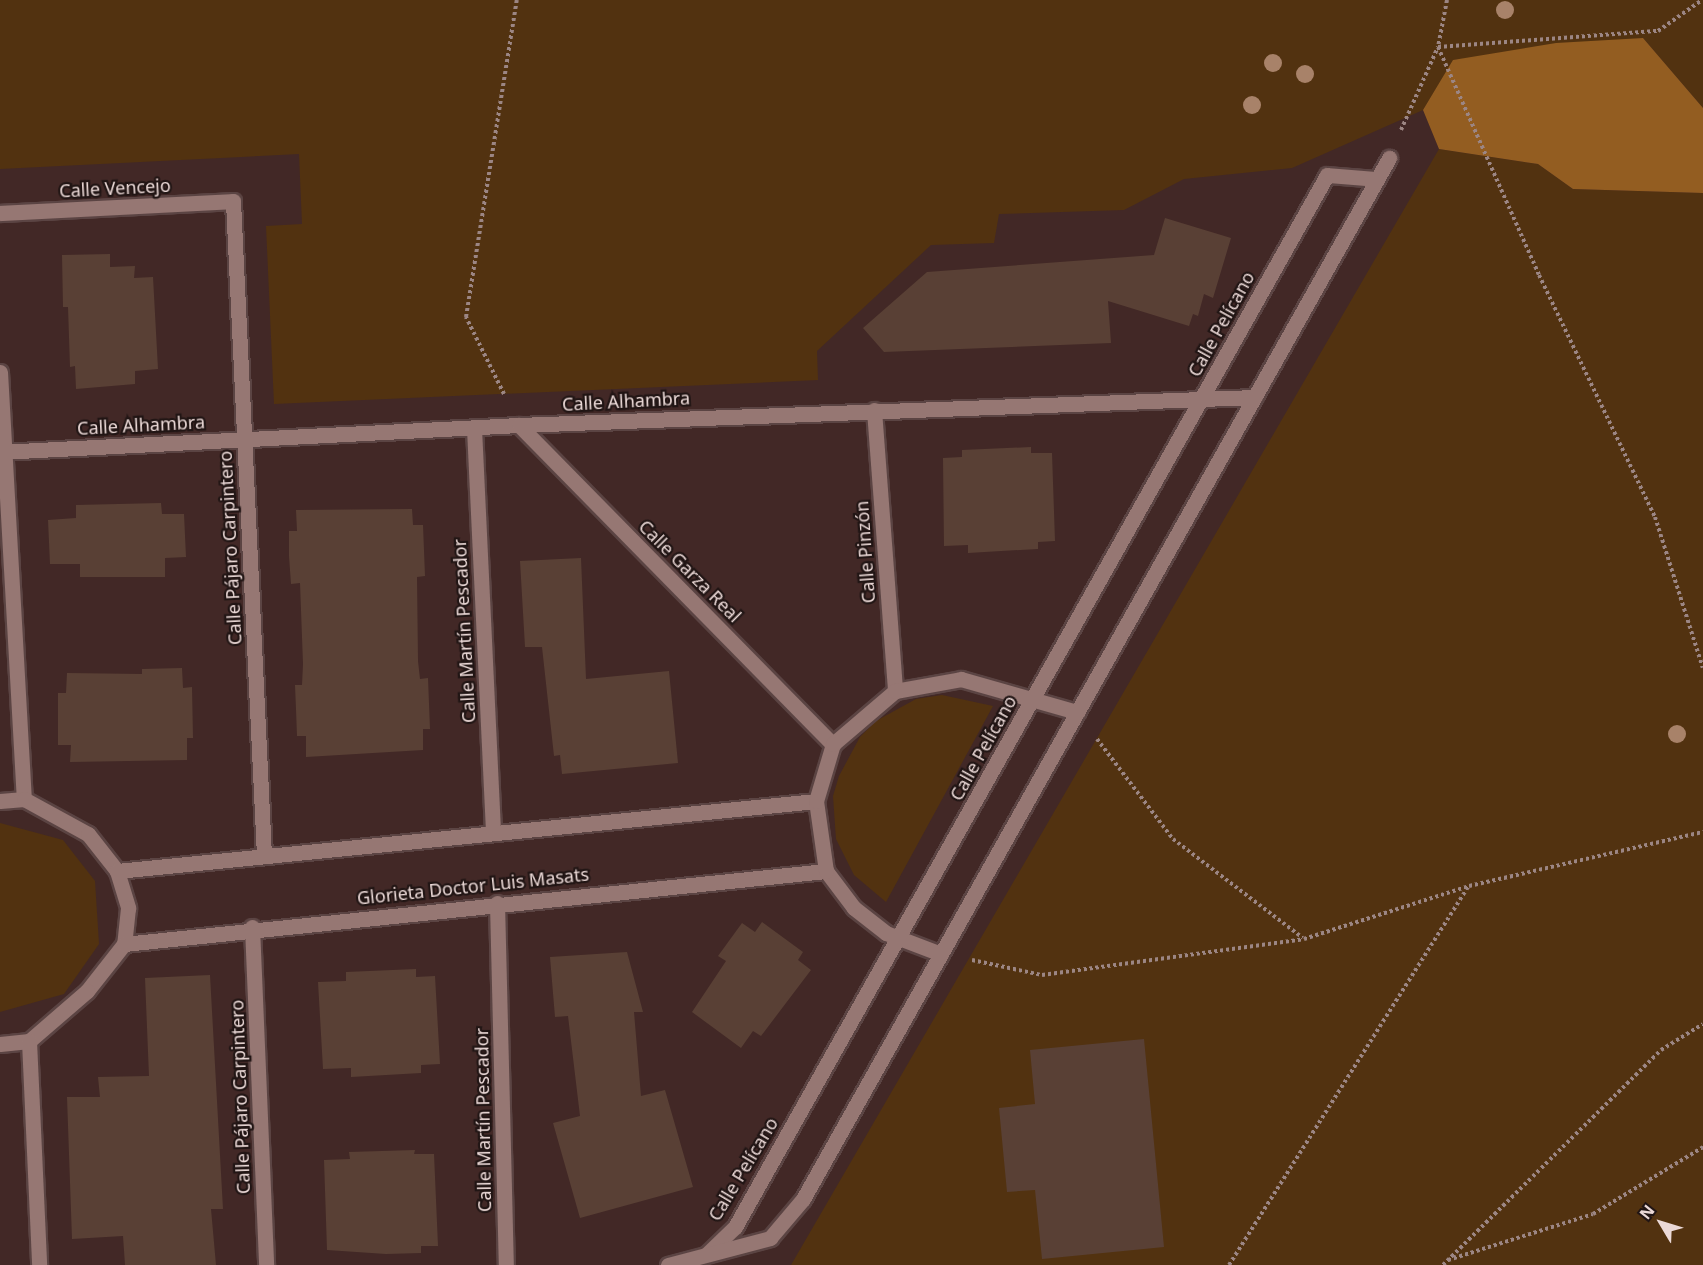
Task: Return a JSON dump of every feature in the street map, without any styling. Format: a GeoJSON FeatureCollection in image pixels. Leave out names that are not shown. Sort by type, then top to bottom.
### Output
{"type":"FeatureCollection","features":[{"type":"Feature","properties":{"kind":"street","name":"Calle Pelícano"},"geometry":{"type":"LineString","coordinates":[[705,1257],[770,1238],[803,1199],[1389,158]]}},
{"type":"Feature","properties":{"kind":"street","name":"Calle Pelícano"},"geometry":{"type":"LineString","coordinates":[[705,1257],[735,1227],[1327,176],[1377,179]]}},
{"type":"Feature","properties":{"kind":"street","name":"Calle Vencejo"},"geometry":{"type":"LineString","coordinates":[[0,213],[233,201]]}},
{"type":"Feature","properties":{"kind":"street","name":"Calle Pájaro Carpintero"},"geometry":{"type":"LineString","coordinates":[[233,201],[264,856]]}},
{"type":"Feature","properties":{"kind":"street"},"geometry":{"type":"LineString","coordinates":[[0,372],[2,452],[24,799]]}},
{"type":"Feature","properties":{"kind":"street","name":"Calle Alhambra"},"geometry":{"type":"LineString","coordinates":[[2,452],[519,425],[1254,397]]}},
{"type":"Feature","properties":{"kind":"street","name":"Calle Pinzón"},"geometry":{"type":"LineString","coordinates":[[874,410],[895,691]]}},
{"type":"Feature","properties":{"kind":"street","name":"Calle Garza Real"},"geometry":{"type":"LineString","coordinates":[[519,425],[833,744]]}},
{"type":"Feature","properties":{"kind":"street","name":"Calle Martín Pescador"},"geometry":{"type":"LineString","coordinates":[[474,428],[493,832]]}},
{"type":"Feature","properties":{"kind":"street"},"geometry":{"type":"LineString","coordinates":[[941,954],[898,938],[854,908],[826,871],[816,801],[833,744],[895,691],[961,679],[1034,697],[1077,712]]}},
{"type":"Feature","properties":{"kind":"street"},"geometry":{"type":"LineString","coordinates":[[0,801],[24,799],[88,834],[117,872],[128,908],[124,944],[87,991],[29,1041],[0,1044]]}},
{"type":"Feature","properties":{"kind":"street"},"geometry":{"type":"LineString","coordinates":[[117,872],[816,801]]}},
{"type":"Feature","properties":{"kind":"street","name":"Glorieta Doctor Luis Masats"},"geometry":{"type":"LineString","coordinates":[[124,944],[252,927],[826,871]]}},
{"type":"Feature","properties":{"kind":"street","name":"Calle Martín Pescador"},"geometry":{"type":"LineString","coordinates":[[497,903],[506,1265]]}},
{"type":"Feature","properties":{"kind":"street","name":"Calle Pájaro Carpintero"},"geometry":{"type":"LineString","coordinates":[[252,927],[266,1265]]}},
{"type":"Feature","properties":{"kind":"street"},"geometry":{"type":"LineString","coordinates":[[29,1041],[39,1265]]}},
{"type":"Feature","properties":{"kind":"street"},"geometry":{"type":"LineString","coordinates":[[668,1265],[705,1257]]}},
{"type":"Feature","properties":{"kind":"path"},"geometry":{"type":"LineString","coordinates":[[517,0],[466,316],[519,425]]}},
{"type":"Feature","properties":{"kind":"path"},"geometry":{"type":"LineString","coordinates":[[1389,158],[1438,47],[1447,0]]}},
{"type":"Feature","properties":{"kind":"path"},"geometry":{"type":"LineString","coordinates":[[1438,47],[1658,31],[1702,0]]}},
{"type":"Feature","properties":{"kind":"path"},"geometry":{"type":"LineString","coordinates":[[1438,47],[1539,275],[1655,517],[1703,668]]}},
{"type":"Feature","properties":{"kind":"path"},"geometry":{"type":"LineString","coordinates":[[1077,712],[1173,839],[1304,939]]}},
{"type":"Feature","properties":{"kind":"path"},"geometry":{"type":"LineString","coordinates":[[941,954],[1042,975],[1304,939],[1469,886],[1703,832]]}},
{"type":"Feature","properties":{"kind":"path"},"geometry":{"type":"LineString","coordinates":[[1229,1265],[1469,886]]}},
{"type":"Feature","properties":{"kind":"path"},"geometry":{"type":"LineString","coordinates":[[1443,1265],[1661,1050],[1703,1024]]}},
{"type":"Feature","properties":{"kind":"path"},"geometry":{"type":"LineString","coordinates":[[1448,1260],[1593,1214],[1703,1147]]}},
{"type":"Feature","properties":{"kind":"shaded area"},"geometry":{"type":"Polygon","coordinates":[[[0,0],[1703,0],[1703,108],[1643,38],[1454,60],[1423,110],[1292,168],[1184,179],[1124,210],[999,214],[994,243],[931,245],[817,351],[818,380],[274,404],[266,226],[302,224],[299,154],[0,169],[0,0]]]}},
{"type":"Feature","properties":{"kind":"shaded area"},"geometry":{"type":"Polygon","coordinates":[[[1643,38],[1703,108],[1703,193],[1573,189],[1538,164],[1439,149],[1423,110],[1453,60],[1556,43],[1643,38]]]}},
{"type":"Feature","properties":{"kind":"shaded area"},"geometry":{"type":"Polygon","coordinates":[[[1439,149],[1538,164],[1573,189],[1703,193],[1703,1265],[791,1265],[1439,149]]]}},
{"type":"Feature","properties":{"kind":"shaded area"},"geometry":{"type":"Polygon","coordinates":[[[942,695],[993,706],[886,902],[854,875],[836,839],[833,796],[839,776],[860,737],[876,721],[916,699],[942,695]]]}},
{"type":"Feature","properties":{"kind":"shaded area"},"geometry":{"type":"Polygon","coordinates":[[[0,823],[63,840],[95,881],[99,944],[64,994],[0,1012],[0,823]]]}},
{"type":"Feature","properties":{"kind":"building"},"geometry":{"type":"Polygon","coordinates":[[[1165,218],[1231,238],[1213,298],[1204,294],[1198,316],[1193,314],[1189,326],[1108,301],[1111,343],[884,352],[863,328],[927,272],[1154,255],[1165,218]]]}},
{"type":"Feature","properties":{"kind":"building"},"geometry":{"type":"Polygon","coordinates":[[[110,254],[110,267],[135,266],[134,278],[153,277],[158,369],[135,371],[135,384],[76,389],[75,366],[70,367],[68,307],[63,307],[62,255],[110,254]]]}},
{"type":"Feature","properties":{"kind":"building"},"geometry":{"type":"Polygon","coordinates":[[[1031,447],[1031,453],[1052,453],[1055,541],[1038,542],[1038,549],[968,553],[968,545],[944,546],[943,458],[962,457],[962,450],[1031,447]]]}},
{"type":"Feature","properties":{"kind":"building"},"geometry":{"type":"Polygon","coordinates":[[[161,503],[162,514],[184,514],[186,557],[165,558],[165,577],[80,577],[80,564],[50,564],[48,520],[76,518],[76,505],[161,503]]]}},
{"type":"Feature","properties":{"kind":"building"},"geometry":{"type":"Polygon","coordinates":[[[412,509],[413,525],[423,525],[425,576],[417,577],[418,661],[420,679],[428,678],[430,729],[423,729],[423,750],[306,757],[306,736],[297,736],[295,685],[302,685],[300,583],[291,584],[289,556],[289,531],[297,531],[296,510],[412,509]]]}},
{"type":"Feature","properties":{"kind":"building"},"geometry":{"type":"Polygon","coordinates":[[[581,558],[586,679],[669,671],[678,763],[562,774],[560,755],[554,756],[542,647],[525,647],[520,561],[581,558]]]}},
{"type":"Feature","properties":{"kind":"building"},"geometry":{"type":"Polygon","coordinates":[[[182,668],[183,688],[192,687],[193,738],[187,738],[187,760],[70,762],[71,745],[58,745],[58,693],[66,693],[67,673],[142,674],[142,669],[182,668]]]}},
{"type":"Feature","properties":{"kind":"building"},"geometry":{"type":"Polygon","coordinates":[[[762,922],[803,952],[798,960],[811,970],[761,1036],[753,1031],[741,1048],[692,1012],[726,961],[718,956],[742,923],[755,932],[762,922]]]}},
{"type":"Feature","properties":{"kind":"building"},"geometry":{"type":"Polygon","coordinates":[[[627,952],[643,1012],[634,1012],[641,1096],[665,1090],[693,1187],[580,1218],[553,1123],[580,1116],[568,1016],[555,1017],[550,957],[627,952]]]}},
{"type":"Feature","properties":{"kind":"building"},"geometry":{"type":"Polygon","coordinates":[[[416,969],[416,977],[435,976],[440,1064],[421,1065],[421,1073],[351,1077],[351,1068],[323,1069],[318,982],[346,981],[346,972],[416,969]]]}},
{"type":"Feature","properties":{"kind":"building"},"geometry":{"type":"Polygon","coordinates":[[[210,975],[223,1209],[211,1209],[216,1265],[125,1265],[123,1236],[72,1239],[67,1097],[100,1097],[98,1077],[149,1076],[145,978],[210,975]]]}},
{"type":"Feature","properties":{"kind":"building"},"geometry":{"type":"Polygon","coordinates":[[[1144,1039],[1164,1247],[1042,1259],[1035,1190],[1007,1192],[999,1108],[1035,1104],[1030,1050],[1144,1039]]]}},
{"type":"Feature","properties":{"kind":"building"},"geometry":{"type":"Polygon","coordinates":[[[415,1150],[414,1154],[434,1154],[438,1246],[421,1246],[421,1253],[386,1254],[327,1250],[324,1160],[350,1159],[349,1152],[415,1150]]]}}]}
